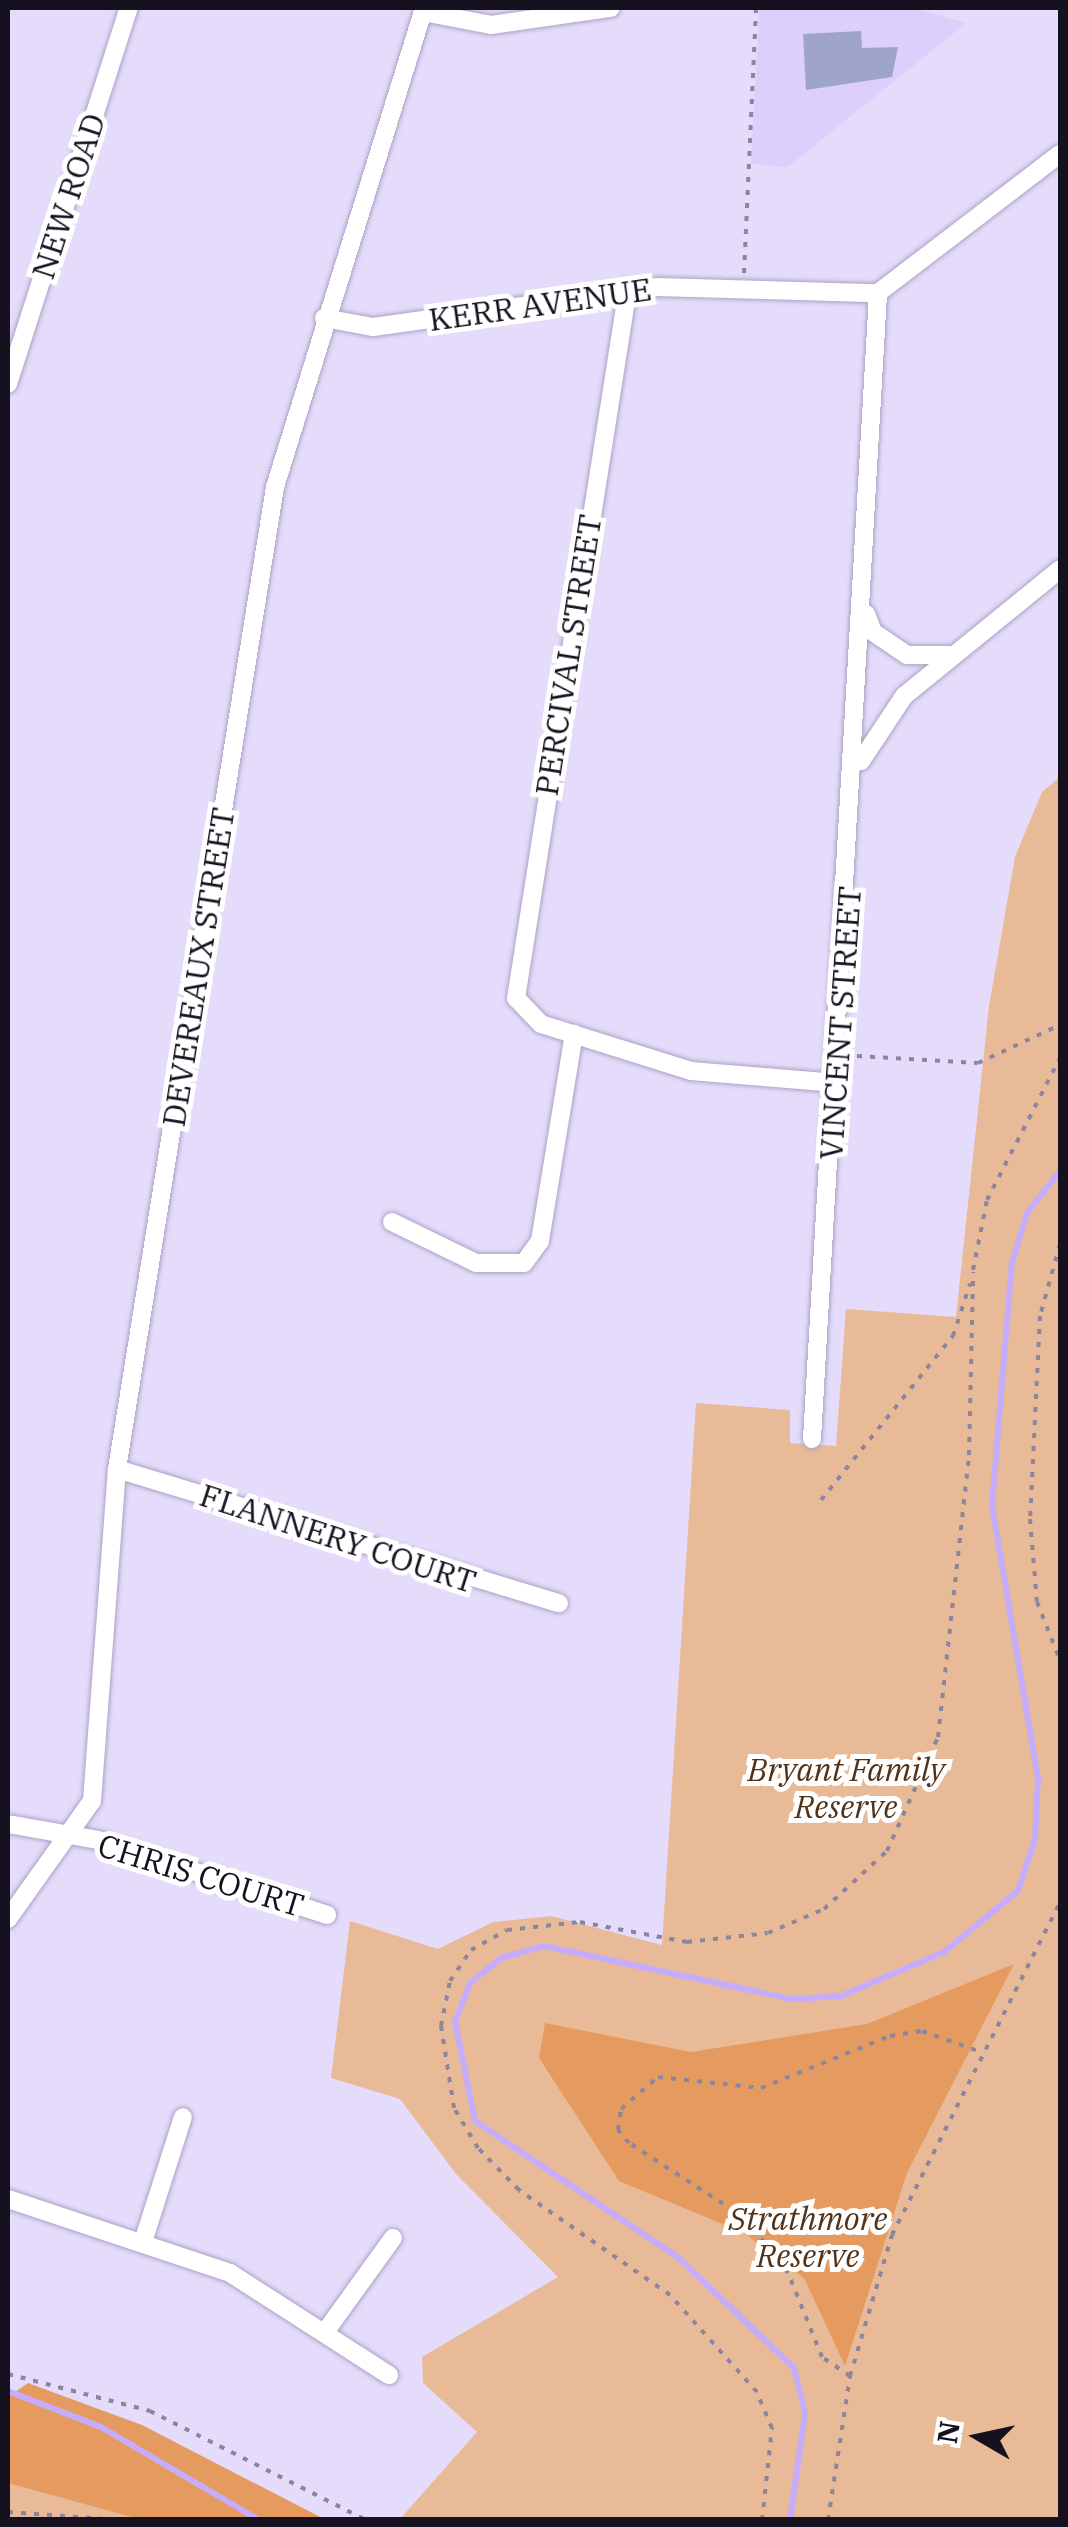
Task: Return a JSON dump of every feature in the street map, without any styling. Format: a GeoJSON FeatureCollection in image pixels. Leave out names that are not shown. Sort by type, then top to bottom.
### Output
{"type":"FeatureCollection","features":[{"type":"Feature","properties":{"kind":"street","name":"NEW ROAD"},"geometry":{"type":"LineString","coordinates":[[8,384],[129,8]]}},
{"type":"Feature","properties":{"kind":"street"},"geometry":{"type":"LineString","coordinates":[[423,10],[491,25],[611,8]]}},
{"type":"Feature","properties":{"kind":"street","name":"DEVEREAUX STREET"},"geometry":{"type":"LineString","coordinates":[[8,1920],[74,1837],[95,1781],[117,1469],[275,487],[324,318],[423,10]]}},
{"type":"Feature","properties":{"kind":"street"},"geometry":{"type":"LineString","coordinates":[[878,293],[1060,154]]}},
{"type":"Feature","properties":{"kind":"street","name":"KERR AVENUE"},"geometry":{"type":"LineString","coordinates":[[324,318],[373,327],[628,288],[878,293]]}},
{"type":"Feature","properties":{"kind":"street","name":"PERCIVAL STREET"},"geometry":{"type":"LineString","coordinates":[[574,1034],[529,1018],[515,985],[628,288]]}},
{"type":"Feature","properties":{"kind":"street","name":"VINCENT STREET"},"geometry":{"type":"LineString","coordinates":[[812,1439],[854,796],[878,293]]}},
{"type":"Feature","properties":{"kind":"street"},"geometry":{"type":"LineString","coordinates":[[854,796],[872,734],[959,652],[1060,569]]}},
{"type":"Feature","properties":{"kind":"street"},"geometry":{"type":"LineString","coordinates":[[862,606],[872,632],[906,655],[959,652]]}},
{"type":"Feature","properties":{"kind":"street"},"geometry":{"type":"LineString","coordinates":[[392,1222],[450,1255],[524,1264],[540,1241],[574,1034],[706,1074],[837,1083]]}},
{"type":"Feature","properties":{"kind":"street","name":"FLANNERY COURT"},"geometry":{"type":"LineString","coordinates":[[117,1469],[559,1602]]}},
{"type":"Feature","properties":{"kind":"street","name":"CHRIS COURT"},"geometry":{"type":"LineString","coordinates":[[8,1824],[74,1837],[327,1914]]}},
{"type":"Feature","properties":{"kind":"street"},"geometry":{"type":"LineString","coordinates":[[143,2242],[182,2117]]}},
{"type":"Feature","properties":{"kind":"street"},"geometry":{"type":"LineString","coordinates":[[8,2199],[230,2273],[328,2328],[389,2375]]}},
{"type":"Feature","properties":{"kind":"street"},"geometry":{"type":"LineString","coordinates":[[328,2328],[394,2238]]}},
{"type":"Feature","properties":{"kind":"path"},"geometry":{"type":"LineString","coordinates":[[744,273],[756,8]]}},
{"type":"Feature","properties":{"kind":"path"},"geometry":{"type":"LineString","coordinates":[[857,1056],[978,1064],[1060,1026]]}},
{"type":"Feature","properties":{"kind":"path"},"geometry":{"type":"LineString","coordinates":[[821,1500],[953,1336],[973,1272],[987,1200],[1060,1058]]}},
{"type":"Feature","properties":{"kind":"path"},"geometry":{"type":"LineString","coordinates":[[1060,1244],[1040,1316],[1030,1519],[1037,1602],[1060,1660]]}},
{"type":"Feature","properties":{"kind":"path"},"geometry":{"type":"LineString","coordinates":[[762,2520],[772,2428],[758,2392],[670,2296],[519,2190],[478,2148],[454,2108],[442,2026],[450,1981],[470,1950],[507,1930],[580,1922],[687,1942],[768,1933],[824,1909],[887,1851],[938,1738],[969,1455],[973,1272]]}},
{"type":"Feature","properties":{"kind":"path"},"geometry":{"type":"LineString","coordinates":[[828,2520],[850,2376],[910,2190],[1060,1902]]}},
{"type":"Feature","properties":{"kind":"path"},"geometry":{"type":"LineString","coordinates":[[850,2376],[822,2357],[788,2274],[745,2218],[629,2143],[618,2130],[621,2109],[658,2076],[761,2088],[890,2036],[922,2031],[981,2052]]}},
{"type":"Feature","properties":{"kind":"path"},"geometry":{"type":"LineString","coordinates":[[8,2374],[150,2410],[366,2520]]}},
{"type":"Feature","properties":{"kind":"path"},"geometry":{"type":"LineString","coordinates":[[8,2512],[120,2520]]}},
{"type":"Feature","properties":{"kind":"shaded area"},"geometry":{"type":"Polygon","coordinates":[[[759,8],[913,8],[966,23],[788,167],[751,164],[759,8]]]}},
{"type":"Feature","properties":{"kind":"green space","name":"Strathmore Reserve"},"geometry":{"type":"Polygon","coordinates":[[[1060,777],[1060,2519],[400,2519],[477,2432],[423,2383],[422,2357],[558,2277],[456,2174],[400,2099],[331,2078],[350,1921],[438,1949],[493,1922],[551,1916],[662,1945],[696,1403],[790,1410],[790,1443],[836,1446],[846,1309],[956,1317],[989,1006],[1015,857],[1042,792],[1060,777]]]}},
{"type":"Feature","properties":{"kind":"green space"},"geometry":{"type":"Polygon","coordinates":[[[1014,1964],[907,2173],[845,2366],[804,2278],[744,2233],[619,2181],[539,2058],[545,2023],[691,2052],[867,2024],[1014,1964]]]}},
{"type":"Feature","properties":{"kind":"green space"},"geometry":{"type":"Polygon","coordinates":[[[28,2383],[142,2425],[324,2519],[139,2519],[8,2483],[8,2397],[28,2383]]]}},
{"type":"Feature","properties":{"kind":"green space"},"geometry":{"type":"Polygon","coordinates":[[[8,2419],[220,2519],[8,2519],[8,2419]]]}},
{"type":"Feature","properties":{"kind":"building"},"geometry":{"type":"Polygon","coordinates":[[[861,31],[862,48],[898,47],[892,77],[806,90],[803,34],[861,31]]]}},
{"type":"Feature","properties":{"kind":"waterway"},"geometry":{"type":"LineString","coordinates":[[790,2520],[805,2413],[794,2368],[679,2258],[475,2121],[455,2022],[470,1983],[501,1958],[544,1946],[791,1999],[841,1996],[944,1952],[1018,1891],[1035,1839],[1038,1778],[992,1505],[1012,1263],[1027,1213],[1060,1171]]}},
{"type":"Feature","properties":{"kind":"waterway"},"geometry":{"type":"LineString","coordinates":[[8,2391],[101,2427],[259,2520]]}},
{"type":"Feature","properties":{"kind":"park label","name":"Bryant Family Reserve"},"geometry":{"type":"Point","coordinates":[846,1788]}}]}
